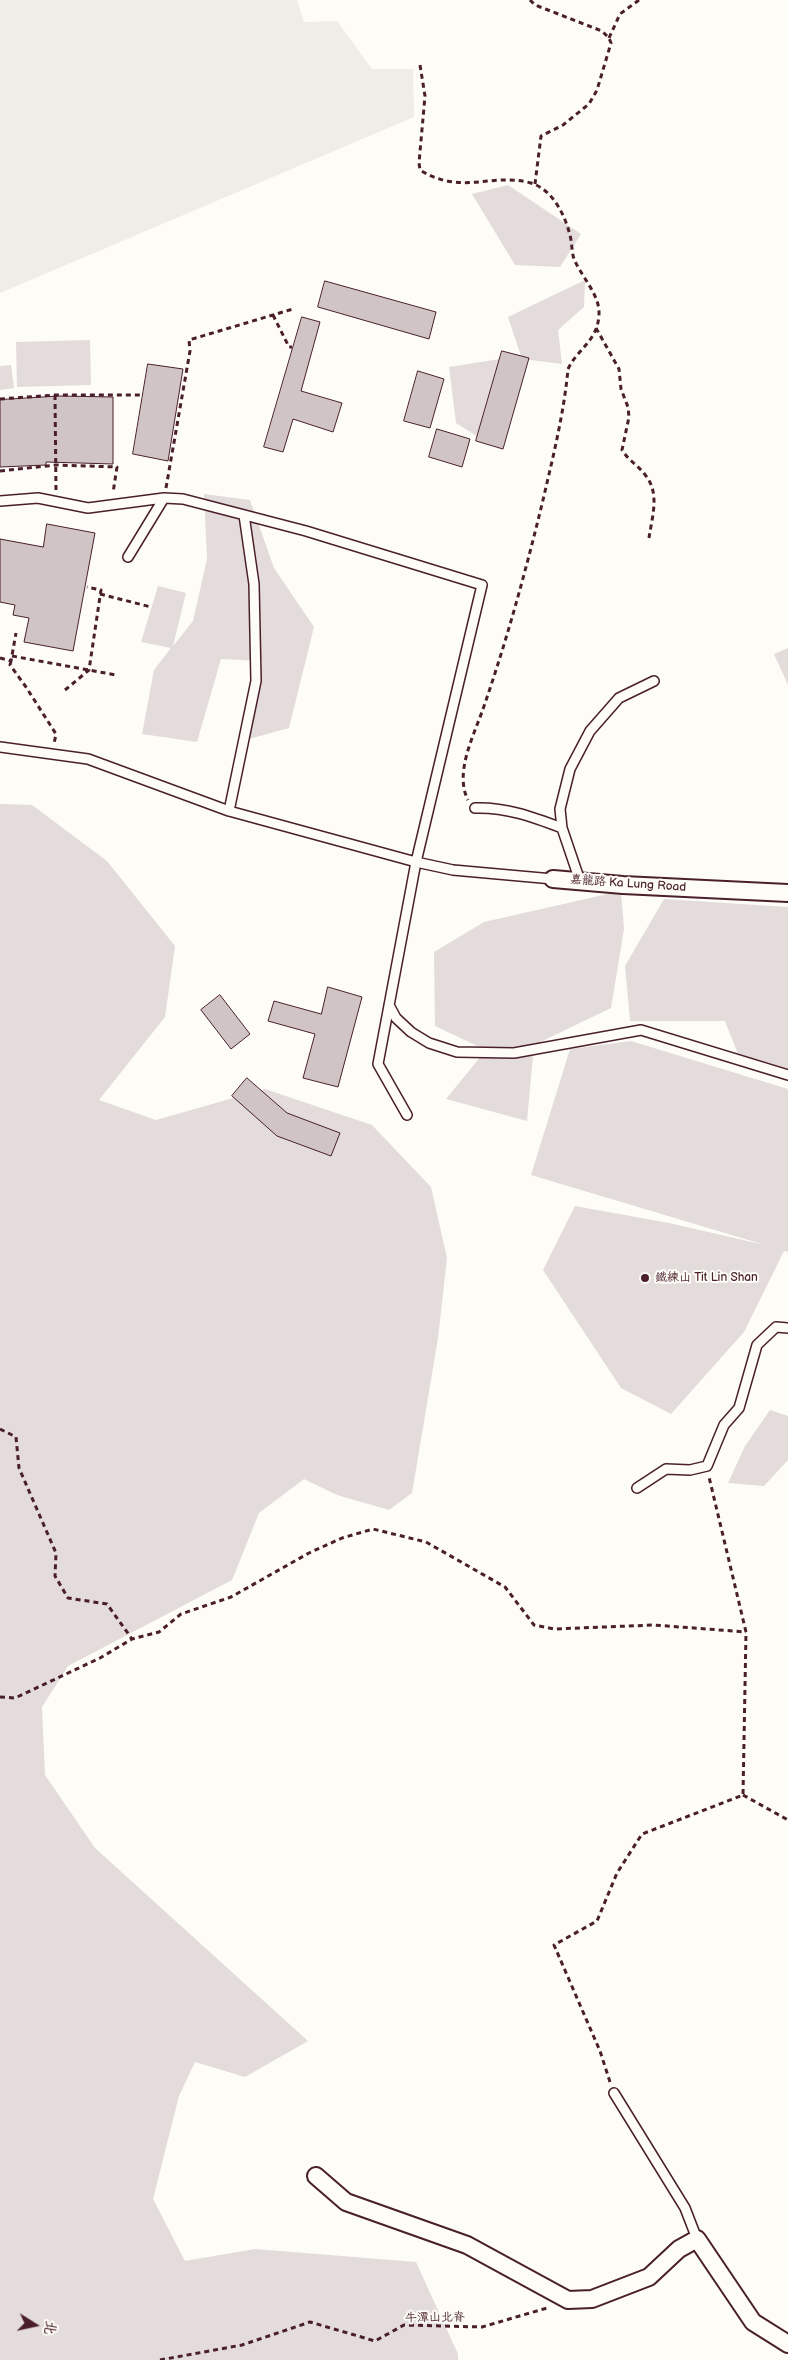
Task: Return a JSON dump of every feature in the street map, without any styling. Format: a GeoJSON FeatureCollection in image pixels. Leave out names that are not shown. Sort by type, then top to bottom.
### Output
{"type":"FeatureCollection","features":[{"type":"Feature","properties":{"kind":"street","name":"嘉龍路 Ka Lung Road"},"geometry":{"type":"LineString","coordinates":[[553,879],[788,892]]}},
{"type":"Feature","properties":{"kind":"street"},"geometry":{"type":"LineString","coordinates":[[316,2176],[346,2202],[467,2245],[568,2300],[592,2299],[649,2277],[679,2249],[697,2239],[753,2322],[788,2344]]}},
{"type":"Feature","properties":{"kind":"lane"},"geometry":{"type":"LineString","coordinates":[[0,501],[38,498],[88,508],[164,498],[183,499],[306,531],[482,585],[416,862],[378,1064],[407,1115]]}},
{"type":"Feature","properties":{"kind":"lane"},"geometry":{"type":"LineString","coordinates":[[128,557],[164,498]]}},
{"type":"Feature","properties":{"kind":"lane"},"geometry":{"type":"LineString","coordinates":[[229,811],[256,681],[254,584],[244,515]]}},
{"type":"Feature","properties":{"kind":"lane"},"geometry":{"type":"LineString","coordinates":[[580,881],[562,828],[560,809],[570,769],[590,730],[619,698],[654,681]]}},
{"type":"Feature","properties":{"kind":"lane","name":"嘉龍路 Ka Lung Road"},"geometry":{"type":"LineString","coordinates":[[0,746],[88,759],[229,811],[416,862],[452,870],[553,879]]}},
{"type":"Feature","properties":{"kind":"lane"},"geometry":{"type":"LineString","coordinates":[[475,808],[492,808],[524,814],[562,828]]}},
{"type":"Feature","properties":{"kind":"lane"},"geometry":{"type":"LineString","coordinates":[[389,1005],[396,1018],[411,1032],[429,1043],[457,1052],[514,1054],[641,1030],[788,1075]]}},
{"type":"Feature","properties":{"kind":"lane"},"geometry":{"type":"LineString","coordinates":[[636,1488],[666,1470],[690,1470],[707,1466],[724,1425],[739,1408],[758,1344],[776,1327],[788,1328]]}},
{"type":"Feature","properties":{"kind":"lane"},"geometry":{"type":"LineString","coordinates":[[614,2093],[685,2208],[697,2239]]}},
{"type":"Feature","properties":{"kind":"path"},"geometry":{"type":"LineString","coordinates":[[530,0],[535,4],[602,32],[609,38],[611,43],[599,85],[589,104],[563,125],[541,136],[535,184]]}},
{"type":"Feature","properties":{"kind":"path"},"geometry":{"type":"LineString","coordinates":[[609,38],[620,14],[640,0]]}},
{"type":"Feature","properties":{"kind":"path"},"geometry":{"type":"LineString","coordinates":[[420,65],[426,96],[420,170],[448,182],[466,184],[505,180],[535,184],[550,196],[566,220],[573,257],[598,307],[596,328],[590,343],[572,360],[568,369],[557,440],[507,640],[466,760],[463,782],[467,797],[475,808]]}},
{"type":"Feature","properties":{"kind":"path"},"geometry":{"type":"LineString","coordinates":[[164,498],[190,351],[188,340],[293,310]]}},
{"type":"Feature","properties":{"kind":"path"},"geometry":{"type":"LineString","coordinates":[[273,316],[289,347],[292,348]]}},
{"type":"Feature","properties":{"kind":"path"},"geometry":{"type":"LineString","coordinates":[[596,328],[619,369],[621,389],[628,407],[629,418],[622,450],[629,461],[646,475],[655,493],[649,538]]}},
{"type":"Feature","properties":{"kind":"path"},"geometry":{"type":"LineString","coordinates":[[55,395],[56,501]]}},
{"type":"Feature","properties":{"kind":"path"},"geometry":{"type":"LineString","coordinates":[[0,399],[55,395],[141,395]]}},
{"type":"Feature","properties":{"kind":"path"},"geometry":{"type":"LineString","coordinates":[[0,471],[56,465],[117,467],[111,504]]}},
{"type":"Feature","properties":{"kind":"path"},"geometry":{"type":"LineString","coordinates":[[65,690],[88,670],[101,590],[87,587]]}},
{"type":"Feature","properties":{"kind":"path"},"geometry":{"type":"LineString","coordinates":[[100,594],[151,607]]}},
{"type":"Feature","properties":{"kind":"path"},"geometry":{"type":"LineString","coordinates":[[16,633],[10,666],[56,734],[52,754]]}},
{"type":"Feature","properties":{"kind":"path"},"geometry":{"type":"LineString","coordinates":[[12,656],[116,675]]}},
{"type":"Feature","properties":{"kind":"path"},"geometry":{"type":"LineString","coordinates":[[0,658],[11,660]]}},
{"type":"Feature","properties":{"kind":"path"},"geometry":{"type":"LineString","coordinates":[[0,1429],[16,1437],[19,1468],[56,1553],[55,1576],[68,1598],[106,1604],[132,1638]]}},
{"type":"Feature","properties":{"kind":"path"},"geometry":{"type":"LineString","coordinates":[[707,1466],[746,1632],[743,1795]]}},
{"type":"Feature","properties":{"kind":"path"},"geometry":{"type":"LineString","coordinates":[[0,1697],[15,1698],[100,1658],[132,1638],[159,1632],[181,1614],[231,1597],[274,1572],[342,1538],[374,1529],[426,1542],[505,1587],[534,1625],[554,1629],[654,1625],[746,1632]]}},
{"type":"Feature","properties":{"kind":"path"},"geometry":{"type":"LineString","coordinates":[[743,1795],[788,1820]]}},
{"type":"Feature","properties":{"kind":"path"},"geometry":{"type":"LineString","coordinates":[[614,2093],[600,2051],[554,1945],[597,1920],[617,1873],[642,1834],[743,1795]]}},
{"type":"Feature","properties":{"kind":"path","name":"牛潭山北脊"},"geometry":{"type":"LineString","coordinates":[[160,2360],[242,2345],[310,2322],[374,2341],[404,2325],[482,2326],[531,2313],[568,2300]]}},
{"type":"Feature","properties":{"kind":"shaded area"},"geometry":{"type":"Polygon","coordinates":[[[0,0],[297,0],[304,22],[337,21],[372,69],[413,69],[414,117],[0,293],[0,0]]]}},
{"type":"Feature","properties":{"kind":"shaded area"},"geometry":{"type":"Polygon","coordinates":[[[508,185],[581,234],[560,267],[515,265],[472,194],[508,185]]]}},
{"type":"Feature","properties":{"kind":"shaded area"},"geometry":{"type":"Polygon","coordinates":[[[585,280],[584,307],[558,330],[562,364],[522,359],[508,317],[585,280]]]}},
{"type":"Feature","properties":{"kind":"shaded area"},"geometry":{"type":"Polygon","coordinates":[[[90,340],[91,385],[17,387],[16,342],[90,340]]]}},
{"type":"Feature","properties":{"kind":"shaded area"},"geometry":{"type":"Polygon","coordinates":[[[500,359],[507,411],[478,437],[456,423],[449,367],[500,359]]]}},
{"type":"Feature","properties":{"kind":"shaded area"},"geometry":{"type":"Polygon","coordinates":[[[11,365],[14,388],[0,390],[0,366],[11,365]]]}},
{"type":"Feature","properties":{"kind":"shaded area"},"geometry":{"type":"Polygon","coordinates":[[[204,494],[250,500],[274,568],[314,627],[289,728],[249,739],[262,661],[221,659],[197,742],[142,734],[154,670],[171,648],[141,642],[158,586],[186,593],[173,646],[193,621],[207,559],[204,494]]]}},
{"type":"Feature","properties":{"kind":"shaded area"},"geometry":{"type":"Polygon","coordinates":[[[788,648],[788,685],[774,654],[788,648]]]}},
{"type":"Feature","properties":{"kind":"shaded area"},"geometry":{"type":"Polygon","coordinates":[[[0,804],[32,805],[107,861],[175,946],[165,1017],[99,1100],[156,1120],[265,1089],[372,1125],[431,1187],[447,1258],[438,1338],[412,1493],[389,1510],[337,1495],[304,1479],[259,1513],[232,1580],[68,1666],[42,1707],[45,1775],[95,1848],[308,2041],[245,2077],[195,2062],[179,2096],[153,2199],[185,2261],[255,2249],[416,2262],[458,2354],[458,2360],[0,2360],[0,804]]]}},
{"type":"Feature","properties":{"kind":"shaded area"},"geometry":{"type":"Polygon","coordinates":[[[621,891],[624,929],[611,1008],[534,1045],[527,1121],[446,1099],[486,1050],[435,1026],[434,952],[484,922],[621,891]]]}},
{"type":"Feature","properties":{"kind":"shaded area"},"geometry":{"type":"Polygon","coordinates":[[[664,899],[788,907],[788,1074],[743,1067],[725,1021],[630,1021],[625,966],[664,899]]]}},
{"type":"Feature","properties":{"kind":"shaded area"},"geometry":{"type":"Polygon","coordinates":[[[631,1041],[788,1089],[788,1252],[784,1251],[744,1332],[671,1414],[621,1388],[543,1270],[575,1206],[669,1223],[765,1245],[531,1175],[570,1049],[631,1041]]]}},
{"type":"Feature","properties":{"kind":"shaded area"},"geometry":{"type":"Polygon","coordinates":[[[770,1410],[788,1416],[788,1460],[764,1486],[728,1483],[745,1446],[770,1410]]]}},
{"type":"Feature","properties":{"kind":"building"},"geometry":{"type":"Polygon","coordinates":[[[325,281],[436,312],[429,339],[318,307],[325,281]]]}},
{"type":"Feature","properties":{"kind":"building"},"geometry":{"type":"Polygon","coordinates":[[[302,317],[320,322],[301,391],[342,403],[333,432],[293,419],[283,452],[264,447],[302,317]]]}},
{"type":"Feature","properties":{"kind":"building"},"geometry":{"type":"Polygon","coordinates":[[[502,351],[529,358],[503,449],[476,441],[502,351]]]}},
{"type":"Feature","properties":{"kind":"building"},"geometry":{"type":"Polygon","coordinates":[[[148,364],[183,369],[168,461],[133,454],[148,364]]]}},
{"type":"Feature","properties":{"kind":"building"},"geometry":{"type":"Polygon","coordinates":[[[418,371],[444,379],[430,428],[404,421],[418,371]]]}},
{"type":"Feature","properties":{"kind":"building"},"geometry":{"type":"Polygon","coordinates":[[[59,396],[113,397],[113,464],[46,462],[46,465],[0,467],[0,400],[59,396]]]}},
{"type":"Feature","properties":{"kind":"building"},"geometry":{"type":"Polygon","coordinates":[[[437,429],[470,439],[462,467],[429,457],[437,429]]]}},
{"type":"Feature","properties":{"kind":"building"},"geometry":{"type":"Polygon","coordinates":[[[47,524],[95,533],[73,651],[24,642],[29,618],[13,615],[15,605],[0,602],[0,539],[43,547],[47,524]]]}},
{"type":"Feature","properties":{"kind":"building"},"geometry":{"type":"Polygon","coordinates":[[[328,987],[362,997],[338,1087],[303,1078],[315,1034],[268,1021],[274,1001],[321,1014],[328,987]]]}},
{"type":"Feature","properties":{"kind":"building"},"geometry":{"type":"Polygon","coordinates":[[[220,995],[250,1034],[231,1049],[201,1010],[220,995]]]}},
{"type":"Feature","properties":{"kind":"building"},"geometry":{"type":"Polygon","coordinates":[[[247,1078],[287,1113],[340,1133],[331,1156],[277,1136],[232,1096],[247,1078]]]}},
{"type":"Feature","properties":{"kind":"place","name":"鐵練山 Tit Lin Shan"},"geometry":{"type":"Point","coordinates":[645,1278]}}]}
